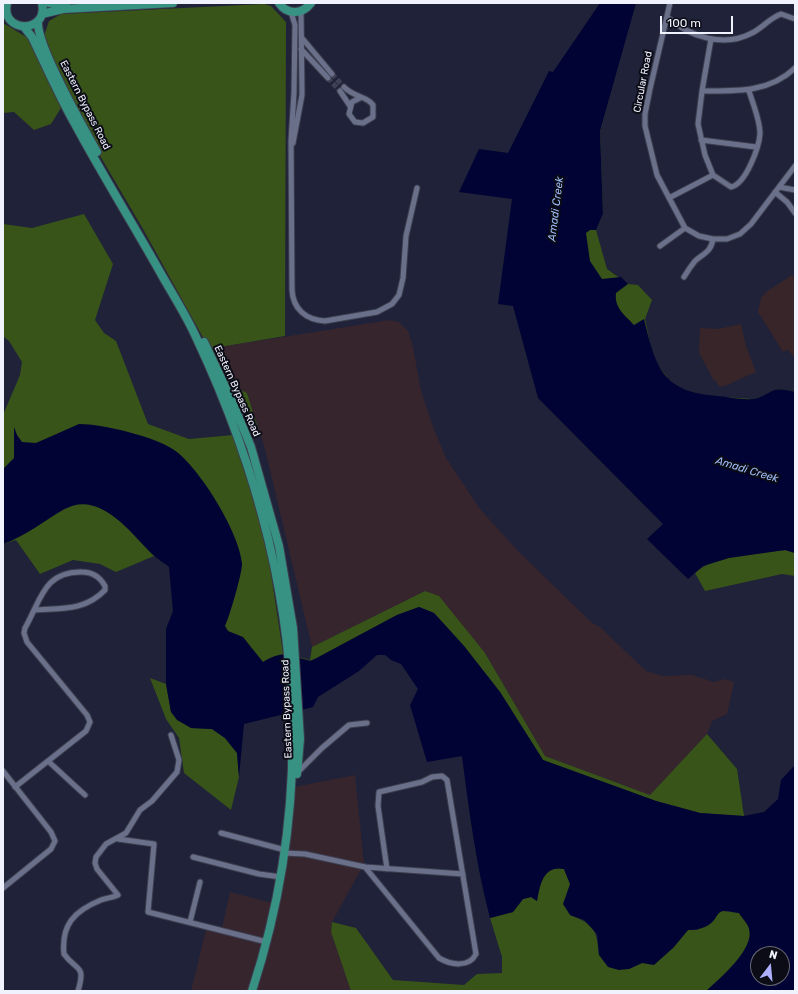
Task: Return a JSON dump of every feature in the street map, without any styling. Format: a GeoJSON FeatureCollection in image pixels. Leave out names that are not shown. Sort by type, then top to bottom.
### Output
{"type":"FeatureCollection","features":[{"type":"Feature","properties":{"kind":"main road"},"geometry":{"type":"LineString","coordinates":[[7,3],[7,13],[10,20],[16,25],[24,27],[33,25],[40,17],[63,9],[173,3]]}},
{"type":"Feature","properties":{"kind":"main road","name":"Eastern Bypass Road"},"geometry":{"type":"LineString","coordinates":[[42,3],[39,35],[70,101],[178,292],[217,367],[250,447],[263,486],[279,546],[290,628],[298,772],[291,806]]}},
{"type":"Feature","properties":{"kind":"main road"},"geometry":{"type":"LineString","coordinates":[[48,3],[53,5],[88,3]]}},
{"type":"Feature","properties":{"kind":"main road"},"geometry":{"type":"LineString","coordinates":[[279,3],[291,12],[301,11],[311,3]]}},
{"type":"Feature","properties":{"kind":"main road","name":"Eastern Bypass Road"},"geometry":{"type":"LineString","coordinates":[[24,27],[32,37],[74,124],[191,327],[208,363],[243,450],[272,549],[290,628]]}},
{"type":"Feature","properties":{"kind":"main road","name":"Eastern Bypass Road"},"geometry":{"type":"LineString","coordinates":[[252,991],[267,942],[281,877],[291,806],[297,739]]}},
{"type":"Feature","properties":{"kind":"street","name":"Circular Road"},"geometry":{"type":"LineString","coordinates":[[670,3],[645,114],[646,137],[657,175],[685,228]]}},
{"type":"Feature","properties":{"kind":"street"},"geometry":{"type":"LineString","coordinates":[[292,150],[302,95],[301,11]]}},
{"type":"Feature","properties":{"kind":"street"},"geometry":{"type":"LineString","coordinates":[[291,12],[295,25],[292,150],[293,298],[300,310],[312,318],[325,320],[377,312],[388,307],[395,300],[402,286],[406,236],[417,188]]}},
{"type":"Feature","properties":{"kind":"street"},"geometry":{"type":"LineString","coordinates":[[667,17],[690,32],[719,40],[741,39],[781,14],[795,18]]}},
{"type":"Feature","properties":{"kind":"street"},"geometry":{"type":"LineString","coordinates":[[295,40],[301,49],[330,76],[301,37]]}},
{"type":"Feature","properties":{"kind":"street"},"geometry":{"type":"LineString","coordinates":[[711,39],[698,124],[701,140],[713,175],[729,186],[735,185],[750,165],[756,147],[759,131],[750,91]]}},
{"type":"Feature","properties":{"kind":"street"},"geometry":{"type":"LineString","coordinates":[[702,91],[750,91],[779,80],[795,68]]}},
{"type":"Feature","properties":{"kind":"street"},"geometry":{"type":"LineString","coordinates":[[350,106],[342,89],[360,98],[368,99],[373,105],[374,113],[371,120],[363,124],[355,122],[349,115],[352,102],[360,98]]}},
{"type":"Feature","properties":{"kind":"street"},"geometry":{"type":"LineString","coordinates":[[701,140],[756,147]]}},
{"type":"Feature","properties":{"kind":"street"},"geometry":{"type":"LineString","coordinates":[[660,246],[685,228],[699,236],[713,239],[727,239],[740,234],[751,224],[795,166]]}},
{"type":"Feature","properties":{"kind":"street"},"geometry":{"type":"LineString","coordinates":[[669,198],[713,175]]}},
{"type":"Feature","properties":{"kind":"street"},"geometry":{"type":"LineString","coordinates":[[779,186],[795,190]]}},
{"type":"Feature","properties":{"kind":"street"},"geometry":{"type":"LineString","coordinates":[[775,192],[787,202],[795,213]]}},
{"type":"Feature","properties":{"kind":"street"},"geometry":{"type":"LineString","coordinates":[[684,277],[696,261],[709,251],[713,239]]}},
{"type":"Feature","properties":{"kind":"street"},"geometry":{"type":"LineString","coordinates":[[15,787],[86,731],[90,722],[87,715],[27,642],[24,633],[35,610],[48,585],[53,579],[62,574],[74,572],[92,574],[102,581],[105,586],[105,590],[92,602],[75,608],[35,610]]}},
{"type":"Feature","properties":{"kind":"street"},"geometry":{"type":"LineString","coordinates":[[298,772],[322,748],[349,725],[367,723]]}},
{"type":"Feature","properties":{"kind":"street"},"geometry":{"type":"LineString","coordinates":[[78,991],[82,974],[78,967],[64,954],[64,933],[66,925],[71,919],[97,902],[118,895],[97,869],[95,863],[100,850],[106,844],[118,839],[126,833],[140,810],[152,801],[177,772],[180,760],[171,735]]}},
{"type":"Feature","properties":{"kind":"street"},"geometry":{"type":"LineString","coordinates":[[48,761],[85,794]]}},
{"type":"Feature","properties":{"kind":"street"},"geometry":{"type":"LineString","coordinates":[[3,771],[51,832],[55,841],[51,849],[3,888]]}},
{"type":"Feature","properties":{"kind":"street"},"geometry":{"type":"LineString","coordinates":[[365,867],[439,958],[456,964],[467,963],[473,959],[476,954],[463,874],[447,780],[442,776],[432,777],[422,782],[379,792],[378,806],[387,869]]}},
{"type":"Feature","properties":{"kind":"street"},"geometry":{"type":"LineString","coordinates":[[221,833],[285,851],[365,867],[463,874]]}},
{"type":"Feature","properties":{"kind":"street"},"geometry":{"type":"LineString","coordinates":[[118,839],[154,844],[148,912],[267,942]]}},
{"type":"Feature","properties":{"kind":"street"},"geometry":{"type":"LineString","coordinates":[[193,857],[259,874],[281,877]]}},
{"type":"Feature","properties":{"kind":"street"},"geometry":{"type":"LineString","coordinates":[[190,922],[200,882]]}},
{"type":"Feature","properties":{"kind":"shaded area"},"geometry":{"type":"Polygon","coordinates":[[[792,275],[795,280],[795,358],[788,350],[783,352],[758,312],[761,298],[766,292],[792,275]]]}},
{"type":"Feature","properties":{"kind":"shaded area"},"geometry":{"type":"Polygon","coordinates":[[[390,320],[399,322],[408,331],[413,347],[421,391],[433,427],[446,458],[480,509],[515,548],[592,623],[600,627],[646,671],[663,676],[692,675],[714,682],[724,679],[734,682],[727,714],[712,721],[707,734],[650,795],[545,756],[485,653],[425,591],[312,647],[265,449],[247,393],[239,389],[220,347],[390,320]]]}},
{"type":"Feature","properties":{"kind":"shaded area"},"geometry":{"type":"Polygon","coordinates":[[[741,324],[746,346],[756,372],[722,387],[719,386],[715,380],[714,381],[699,353],[700,328],[718,329],[741,324]]]}},
{"type":"Feature","properties":{"kind":"shaded area"},"geometry":{"type":"Polygon","coordinates":[[[355,775],[364,864],[332,922],[331,932],[351,991],[191,991],[206,930],[221,933],[230,892],[272,903],[289,788],[355,775]]]}},
{"type":"Feature","properties":{"kind":"green space"},"geometry":{"type":"Polygon","coordinates":[[[264,4],[271,6],[286,22],[285,336],[220,347],[239,389],[247,393],[259,431],[250,422],[240,399],[231,388],[143,229],[96,149],[49,54],[44,36],[49,21],[61,14],[264,4]]]}},
{"type":"Feature","properties":{"kind":"green space"},"geometry":{"type":"Polygon","coordinates":[[[3,23],[28,38],[61,108],[51,124],[34,130],[14,112],[3,113],[3,23]]]}},
{"type":"Feature","properties":{"kind":"green space"},"geometry":{"type":"Polygon","coordinates":[[[600,132],[603,214],[596,230],[607,269],[628,284],[638,285],[652,300],[645,319],[652,353],[659,367],[670,381],[680,388],[701,395],[752,399],[765,396],[774,390],[782,389],[795,392],[795,419],[679,394],[585,276],[577,213],[600,132]]]}},
{"type":"Feature","properties":{"kind":"green space"},"geometry":{"type":"Polygon","coordinates":[[[84,214],[113,264],[95,320],[104,333],[116,341],[148,424],[189,439],[233,435],[258,510],[267,547],[283,653],[310,660],[312,647],[425,591],[439,596],[485,653],[545,756],[650,795],[707,734],[737,769],[744,816],[700,813],[656,801],[543,760],[500,692],[464,646],[434,613],[419,607],[397,615],[317,658],[279,672],[264,673],[222,625],[229,550],[3,475],[3,415],[20,375],[22,362],[9,341],[3,336],[3,224],[32,228],[84,214]]]}},
{"type":"Feature","properties":{"kind":"green space"},"geometry":{"type":"Polygon","coordinates":[[[109,498],[169,567],[154,556],[116,572],[100,564],[73,560],[40,574],[16,540],[3,544],[65,509],[79,503],[109,498]]]}},
{"type":"Feature","properties":{"kind":"green space"},"geometry":{"type":"Polygon","coordinates":[[[785,550],[795,553],[795,576],[782,574],[705,591],[695,573],[704,566],[726,558],[785,550]]]}},
{"type":"Feature","properties":{"kind":"green space"},"geometry":{"type":"Polygon","coordinates":[[[150,678],[166,684],[171,712],[191,728],[212,729],[225,738],[237,753],[239,777],[231,810],[184,773],[179,738],[166,719],[150,678]]]}},
{"type":"Feature","properties":{"kind":"green space"},"geometry":{"type":"Polygon","coordinates":[[[558,868],[564,869],[570,884],[570,915],[578,918],[593,929],[597,939],[599,955],[629,969],[673,948],[688,930],[697,930],[714,920],[718,913],[722,911],[739,913],[756,936],[724,991],[351,991],[331,932],[332,922],[356,928],[393,980],[464,985],[477,974],[502,973],[502,957],[490,918],[513,912],[523,899],[531,897],[537,901],[542,880],[548,872],[558,868]]]}},
{"type":"Feature","properties":{"kind":"water","name":"Amadi Creek"},"geometry":{"type":"Polygon","coordinates":[[[600,3],[636,3],[600,131],[603,214],[596,230],[590,230],[586,233],[590,261],[602,279],[621,277],[628,284],[616,293],[618,307],[634,325],[644,319],[648,336],[658,364],[664,374],[673,383],[684,389],[699,394],[743,399],[758,398],[777,389],[795,392],[795,553],[785,550],[729,558],[703,566],[688,579],[647,539],[663,524],[538,398],[513,306],[498,304],[512,199],[459,192],[479,149],[508,153],[549,71],[553,72],[600,3]]]}},
{"type":"Feature","properties":{"kind":"water"},"geometry":{"type":"Polygon","coordinates":[[[79,424],[102,426],[130,432],[157,441],[177,452],[187,461],[207,487],[226,519],[234,535],[242,563],[242,568],[225,626],[228,631],[243,637],[263,662],[270,658],[282,655],[311,661],[397,615],[419,607],[434,613],[464,646],[500,692],[543,760],[656,801],[700,813],[744,816],[764,812],[778,799],[781,780],[795,765],[795,991],[706,991],[735,963],[747,945],[749,929],[746,923],[739,913],[727,911],[720,912],[712,923],[706,927],[688,930],[673,948],[654,965],[642,963],[629,969],[619,970],[608,967],[599,955],[597,934],[584,920],[570,915],[563,904],[570,884],[564,869],[551,870],[547,873],[541,883],[537,901],[531,897],[523,899],[513,912],[490,918],[477,858],[462,756],[427,762],[410,705],[418,689],[401,664],[391,660],[385,655],[377,655],[359,671],[318,697],[313,707],[244,724],[239,777],[237,753],[225,738],[212,729],[191,728],[177,720],[171,712],[166,684],[166,629],[173,611],[169,567],[154,556],[124,525],[113,516],[102,509],[90,505],[77,505],[64,509],[27,533],[3,544],[3,469],[14,458],[14,427],[22,442],[36,443],[79,424]]]}},
{"type":"Feature","properties":{"kind":"tunnel"},"geometry":{"type":"LineString","coordinates":[[332,74],[344,87]]}},
{"type":"Feature","properties":{"kind":"tunnel"},"geometry":{"type":"LineString","coordinates":[[328,78],[340,91]]}}]}
